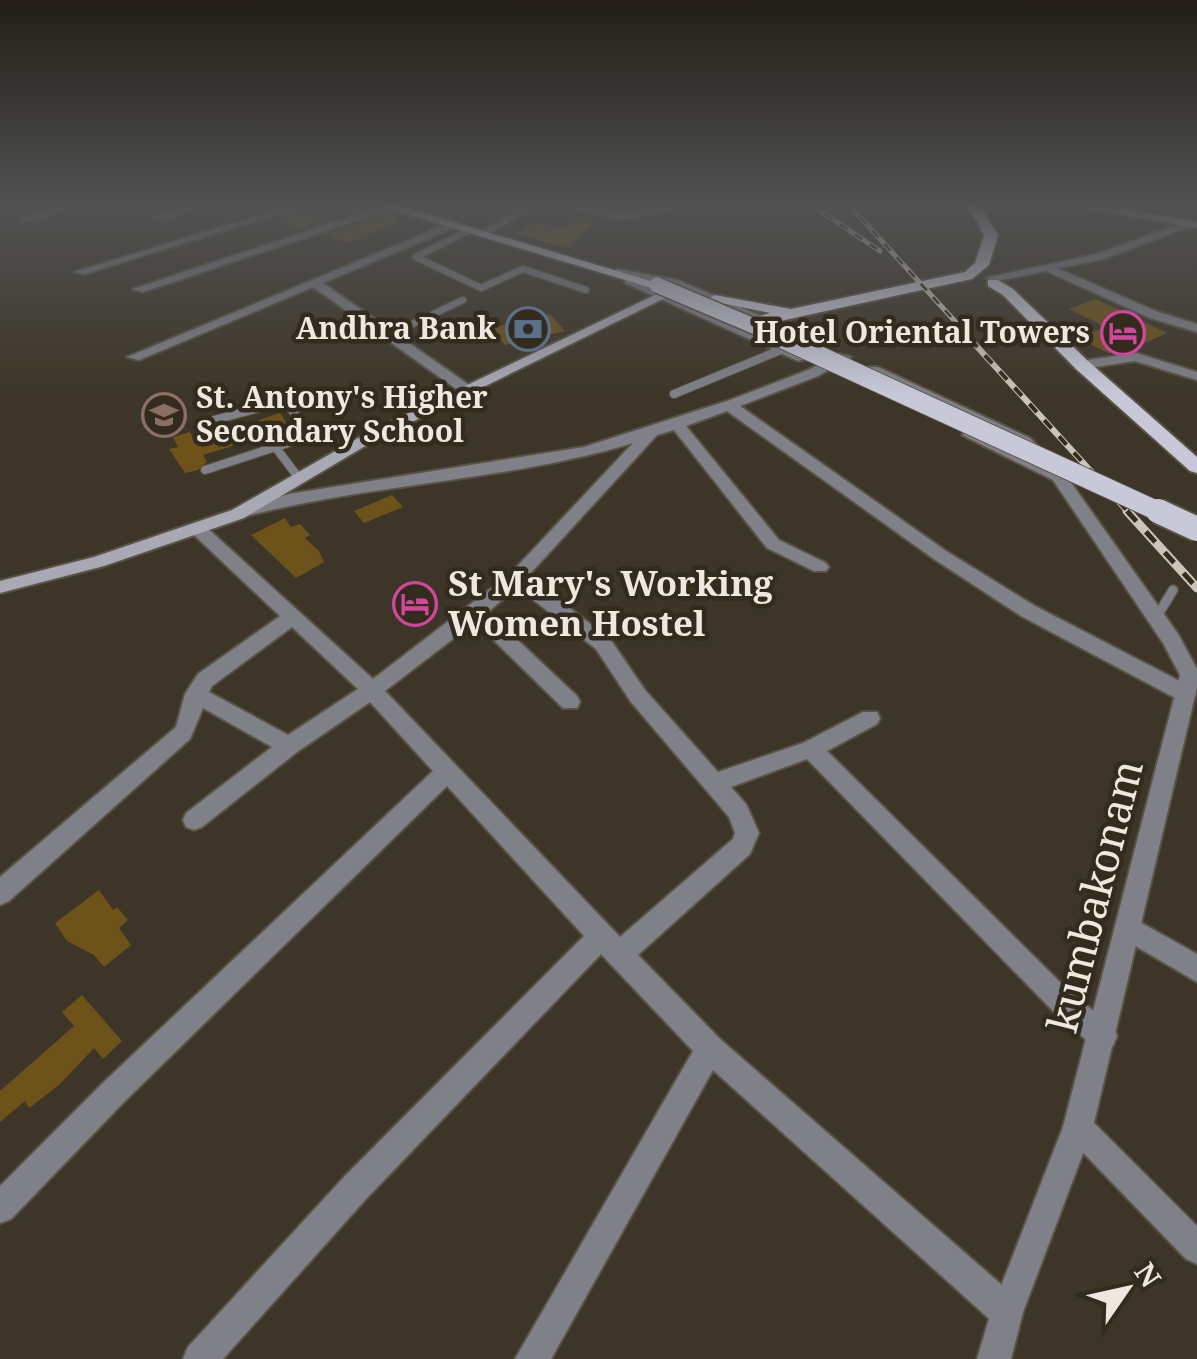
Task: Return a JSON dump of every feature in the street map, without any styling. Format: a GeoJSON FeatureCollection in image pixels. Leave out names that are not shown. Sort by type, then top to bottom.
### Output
{"type":"FeatureCollection","features":[{"type":"Feature","properties":{"kind":"main road"},"geometry":{"type":"LineString","coordinates":[[597,267],[809,350],[1197,529]]}},
{"type":"Feature","properties":{"kind":"main road"},"geometry":{"type":"LineString","coordinates":[[982,280],[984,267]]}},
{"type":"Feature","properties":{"kind":"main road"},"geometry":{"type":"LineString","coordinates":[[762,320],[982,280]]}},
{"type":"Feature","properties":{"kind":"main road"},"geometry":{"type":"LineString","coordinates":[[783,330],[796,320],[924,289],[982,280],[1017,303],[1197,468]]}},
{"type":"Feature","properties":{"kind":"main road"},"geometry":{"type":"LineString","coordinates":[[0,588],[199,530],[238,514],[298,478],[659,291]]}},
{"type":"Feature","properties":{"kind":"main road"},"geometry":{"type":"LineString","coordinates":[[715,300],[798,313]]}},
{"type":"Feature","properties":{"kind":"street"},"geometry":{"type":"LineString","coordinates":[[81,272],[96,267]]}},
{"type":"Feature","properties":{"kind":"street"},"geometry":{"type":"LineString","coordinates":[[139,290],[204,267]]}},
{"type":"Feature","properties":{"kind":"street"},"geometry":{"type":"LineString","coordinates":[[134,357],[349,267]]}},
{"type":"Feature","properties":{"kind":"street"},"geometry":{"type":"LineString","coordinates":[[982,280],[1048,268],[1154,315],[1197,328]]}},
{"type":"Feature","properties":{"kind":"street"},"geometry":{"type":"LineString","coordinates":[[616,273],[674,283],[1018,436],[1058,477],[1156,618],[1191,684]]}},
{"type":"Feature","properties":{"kind":"street"},"geometry":{"type":"LineString","coordinates":[[314,282],[467,390]]}},
{"type":"Feature","properties":{"kind":"street"},"geometry":{"type":"LineString","coordinates":[[659,291],[1058,477]]}},
{"type":"Feature","properties":{"kind":"street"},"geometry":{"type":"LineString","coordinates":[[238,514],[289,499],[565,457],[651,433],[827,368],[844,357]]}},
{"type":"Feature","properties":{"kind":"street"},"geometry":{"type":"LineString","coordinates":[[1082,365],[1136,357],[1197,376]]}},
{"type":"Feature","properties":{"kind":"street"},"geometry":{"type":"LineString","coordinates":[[729,405],[940,556],[1028,612],[1191,684]]}},
{"type":"Feature","properties":{"kind":"street"},"geometry":{"type":"LineString","coordinates":[[676,423],[773,544],[820,567]]}},
{"type":"Feature","properties":{"kind":"street"},"geometry":{"type":"LineString","coordinates":[[194,820],[289,746],[476,612],[517,576],[651,433]]}},
{"type":"Feature","properties":{"kind":"street"},"geometry":{"type":"LineString","coordinates":[[199,530],[372,690],[710,1048],[1007,1312]]}},
{"type":"Feature","properties":{"kind":"street"},"geometry":{"type":"LineString","coordinates":[[200,1359],[355,1188],[610,946],[742,846],[747,832],[742,822],[714,783],[638,696],[603,644],[517,576]]}},
{"type":"Feature","properties":{"kind":"street"},"geometry":{"type":"LineString","coordinates":[[476,612],[570,702]]}},
{"type":"Feature","properties":{"kind":"street"},"geometry":{"type":"LineString","coordinates":[[0,893],[183,734],[194,716],[195,694],[205,680],[291,618]]}},
{"type":"Feature","properties":{"kind":"street","name":"kumbakonam"},"geometry":{"type":"LineString","coordinates":[[994,1359],[1007,1312],[1078,1127],[1191,684]]}},
{"type":"Feature","properties":{"kind":"street"},"geometry":{"type":"LineString","coordinates":[[195,694],[289,746]]}},
{"type":"Feature","properties":{"kind":"street"},"geometry":{"type":"LineString","coordinates":[[714,783],[811,748],[870,718]]}},
{"type":"Feature","properties":{"kind":"street"},"geometry":{"type":"LineString","coordinates":[[811,748],[1063,1003],[1103,1036]]}},
{"type":"Feature","properties":{"kind":"street"},"geometry":{"type":"LineString","coordinates":[[0,1208],[128,1077],[448,770]]}},
{"type":"Feature","properties":{"kind":"street"},"geometry":{"type":"LineString","coordinates":[[1129,928],[1197,969]]}},
{"type":"Feature","properties":{"kind":"street"},"geometry":{"type":"LineString","coordinates":[[532,1359],[710,1048]]}},
{"type":"Feature","properties":{"kind":"street"},"geometry":{"type":"LineString","coordinates":[[1078,1127],[1197,1248]]}},
{"type":"Feature","properties":{"kind":"lane"},"geometry":{"type":"LineString","coordinates":[[438,267],[481,288],[523,269],[586,290]]}},
{"type":"Feature","properties":{"kind":"lane"},"geometry":{"type":"LineString","coordinates":[[389,335],[463,300]]}},
{"type":"Feature","properties":{"kind":"lane"},"geometry":{"type":"LineString","coordinates":[[674,394],[782,349]]}},
{"type":"Feature","properties":{"kind":"lane"},"geometry":{"type":"LineString","coordinates":[[205,470],[276,448],[306,433],[286,403],[214,420]]}},
{"type":"Feature","properties":{"kind":"lane"},"geometry":{"type":"LineString","coordinates":[[276,448],[298,478]]}},
{"type":"Feature","properties":{"kind":"lane"},"geometry":{"type":"LineString","coordinates":[[1156,618],[1172,590]]}},
{"type":"Feature","properties":{"kind":"building"},"geometry":{"type":"Polygon","coordinates":[[[1096,299],[1167,333],[1126,351],[1108,353],[1078,338],[1105,327],[1069,309],[1096,299]]]}},
{"type":"Feature","properties":{"kind":"building","name":"Andhra Bank"},"geometry":{"type":"Polygon","coordinates":[[[550,314],[565,331],[505,345],[491,328],[550,314]]]}},
{"type":"Feature","properties":{"kind":"building"},"geometry":{"type":"Polygon","coordinates":[[[280,413],[293,433],[265,441],[262,437],[203,455],[207,462],[198,470],[185,473],[169,449],[178,447],[173,437],[190,432],[195,442],[280,413]]]}},
{"type":"Feature","properties":{"kind":"building"},"geometry":{"type":"Polygon","coordinates":[[[392,495],[403,507],[364,523],[354,511],[392,495]]]}},
{"type":"Feature","properties":{"kind":"building"},"geometry":{"type":"Polygon","coordinates":[[[285,518],[291,527],[300,524],[310,535],[305,538],[324,562],[296,578],[251,535],[285,518]]]}},
{"type":"Feature","properties":{"kind":"building"},"geometry":{"type":"Polygon","coordinates":[[[99,890],[113,910],[117,907],[128,920],[119,928],[131,945],[104,967],[94,955],[67,941],[55,923],[99,890]]]}},
{"type":"Feature","properties":{"kind":"building"},"geometry":{"type":"Polygon","coordinates":[[[82,995],[122,1041],[103,1059],[94,1048],[59,1085],[29,1108],[25,1101],[0,1122],[0,1091],[74,1026],[62,1012],[82,995]]]}},
{"type":"Feature","properties":{"kind":"railway"},"geometry":{"type":"LineString","coordinates":[[906,267],[973,341]]}},
{"type":"Feature","properties":{"kind":"railway"},"geometry":{"type":"LineString","coordinates":[[970,339],[1130,514]]}},
{"type":"Feature","properties":{"kind":"railway"},"geometry":{"type":"LineString","coordinates":[[1127,511],[1197,588]]}},
{"type":"Feature","properties":{"kind":"place","name":"Andhra Bank"},"geometry":{"type":"Point","coordinates":[528,329]}},
{"type":"Feature","properties":{"kind":"place","name":"Hotel Oriental Towers"},"geometry":{"type":"Point","coordinates":[1123,333]}},
{"type":"Feature","properties":{"kind":"place","name":"St. Antony's Higher Secondary School"},"geometry":{"type":"Point","coordinates":[164,415]}},
{"type":"Feature","properties":{"kind":"place","name":"St Mary's Working Women Hostel"},"geometry":{"type":"Point","coordinates":[415,604]}}]}
